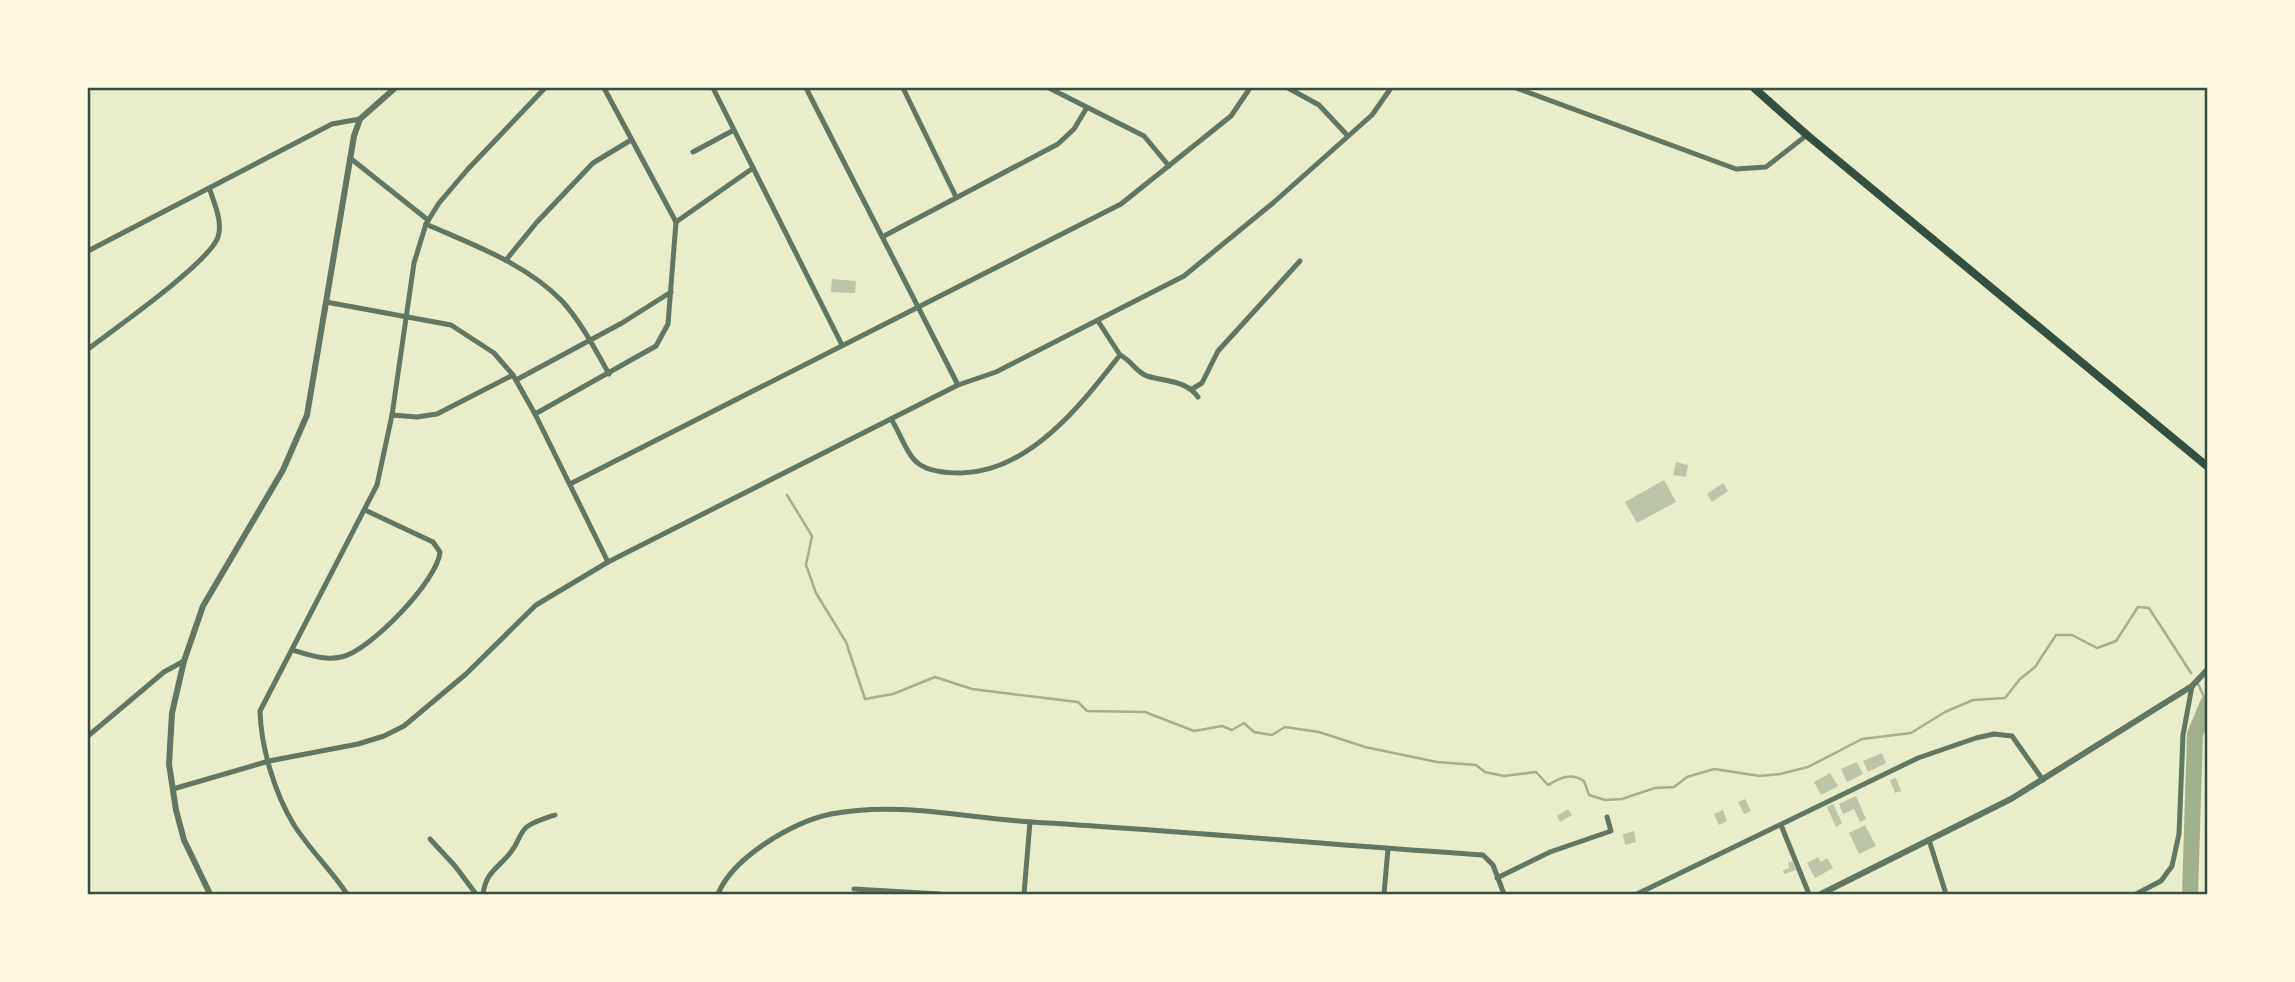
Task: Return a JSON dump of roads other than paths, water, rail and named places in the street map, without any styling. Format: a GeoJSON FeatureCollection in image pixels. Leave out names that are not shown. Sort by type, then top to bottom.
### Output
{"type":"FeatureCollection","features":[{"type":"Feature","properties":{"kind":"main road"},"geometry":{"type":"LineString","coordinates":[[1754,88],[2207,467]]}},
{"type":"Feature","properties":{"kind":"street"},"geometry":{"type":"LineString","coordinates":[[88,251],[210,190],[332,124],[360,119],[395,88]]}},
{"type":"Feature","properties":{"kind":"street"},"geometry":{"type":"LineString","coordinates":[[347,894],[293,822],[269,761],[261,730],[260,711],[367,510],[383,467],[414,263],[427,222],[477,159],[545,88]]}},
{"type":"Feature","properties":{"kind":"street"},"geometry":{"type":"LineString","coordinates":[[535,414],[659,343],[668,324],[676,222],[604,88]]}},
{"type":"Feature","properties":{"kind":"street"},"geometry":{"type":"LineString","coordinates":[[713,88],[842,345]]}},
{"type":"Feature","properties":{"kind":"street"},"geometry":{"type":"LineString","coordinates":[[806,88],[958,385]]}},
{"type":"Feature","properties":{"kind":"street"},"geometry":{"type":"LineString","coordinates":[[903,88],[956,197]]}},
{"type":"Feature","properties":{"kind":"street"},"geometry":{"type":"LineString","coordinates":[[1049,88],[1144,136],[1169,166]]}},
{"type":"Feature","properties":{"kind":"street"},"geometry":{"type":"LineString","coordinates":[[570,484],[1121,204],[1231,116],[1250,88]]}},
{"type":"Feature","properties":{"kind":"street"},"geometry":{"type":"LineString","coordinates":[[1287,88],[1319,105],[1348,136]]}},
{"type":"Feature","properties":{"kind":"street"},"geometry":{"type":"LineString","coordinates":[[173,789],[269,761],[358,744],[404,726],[466,674],[536,605],[608,562],[958,385],[996,372],[1184,276],[1265,210],[1372,116],[1391,88]]}},
{"type":"Feature","properties":{"kind":"street"},"geometry":{"type":"LineString","coordinates":[[1516,88],[1736,169],[1766,167],[1807,135]]}},
{"type":"Feature","properties":{"kind":"street"},"geometry":{"type":"LineString","coordinates":[[884,236],[1058,144],[1074,129],[1086,109]]}},
{"type":"Feature","properties":{"kind":"street"},"geometry":{"type":"LineString","coordinates":[[210,894],[184,840],[173,789],[169,740],[184,661],[207,597],[283,470],[307,415],[350,158],[360,119]]}},
{"type":"Feature","properties":{"kind":"street"},"geometry":{"type":"LineString","coordinates":[[693,152],[734,130]]}},
{"type":"Feature","properties":{"kind":"street"},"geometry":{"type":"LineString","coordinates":[[506,260],[537,222],[593,163],[631,140]]}},
{"type":"Feature","properties":{"kind":"street"},"geometry":{"type":"LineString","coordinates":[[350,158],[427,222],[506,260],[561,300],[609,374]]}},
{"type":"Feature","properties":{"kind":"street"},"geometry":{"type":"LineString","coordinates":[[676,222],[753,168]]}},
{"type":"Feature","properties":{"kind":"street"},"geometry":{"type":"LineString","coordinates":[[88,349],[161,292],[214,244],[219,223],[210,190]]}},
{"type":"Feature","properties":{"kind":"street"},"geometry":{"type":"LineString","coordinates":[[1192,389],[1202,383],[1218,351],[1300,261]]}},
{"type":"Feature","properties":{"kind":"street"},"geometry":{"type":"LineString","coordinates":[[392,415],[429,417],[589,340],[671,292]]}},
{"type":"Feature","properties":{"kind":"street"},"geometry":{"type":"LineString","coordinates":[[326,302],[451,325],[495,353],[514,377],[535,414],[608,562]]}},
{"type":"Feature","properties":{"kind":"street"},"geometry":{"type":"LineString","coordinates":[[1098,321],[1120,355],[1147,376],[1192,389],[1198,397]]}},
{"type":"Feature","properties":{"kind":"street"},"geometry":{"type":"LineString","coordinates":[[891,419],[917,463],[925,468],[948,473],[997,469],[1036,444],[1120,355]]}},
{"type":"Feature","properties":{"kind":"street"},"geometry":{"type":"LineString","coordinates":[[292,650],[331,659],[351,654],[366,644],[410,601],[439,561],[440,552],[433,542],[367,510]]}},
{"type":"Feature","properties":{"kind":"street"},"geometry":{"type":"LineString","coordinates":[[88,736],[164,672],[184,661]]}},
{"type":"Feature","properties":{"kind":"street"},"geometry":{"type":"LineString","coordinates":[[1821,894],[2043,780],[2192,686],[2207,669]]}},
{"type":"Feature","properties":{"kind":"street"},"geometry":{"type":"LineString","coordinates":[[2136,894],[2161,881],[2172,866],[2179,835],[2183,735],[2192,699],[2192,686]]}},
{"type":"Feature","properties":{"kind":"street"},"geometry":{"type":"LineString","coordinates":[[1637,894],[1739,842],[1781,825],[1826,800],[1918,758],[1993,734],[2012,736],[2043,780]]}},
{"type":"Feature","properties":{"kind":"street"},"geometry":{"type":"LineString","coordinates":[[718,894],[750,856],[803,821],[865,809],[906,809],[1030,822],[1124,826],[1483,855],[1493,866],[1504,894]]}},
{"type":"Feature","properties":{"kind":"street"},"geometry":{"type":"LineString","coordinates":[[483,894],[485,880],[491,870],[511,853],[521,832],[527,826],[555,815]]}},
{"type":"Feature","properties":{"kind":"street"},"geometry":{"type":"LineString","coordinates":[[1497,878],[1550,852],[1611,831],[1607,817]]}},
{"type":"Feature","properties":{"kind":"street"},"geometry":{"type":"LineString","coordinates":[[1024,894],[1030,822]]}},
{"type":"Feature","properties":{"kind":"street"},"geometry":{"type":"LineString","coordinates":[[1781,825],[1809,894]]}},
{"type":"Feature","properties":{"kind":"street"},"geometry":{"type":"LineString","coordinates":[[430,839],[476,894]]}},
{"type":"Feature","properties":{"kind":"street"},"geometry":{"type":"LineString","coordinates":[[1929,840],[1946,894]]}},
{"type":"Feature","properties":{"kind":"street"},"geometry":{"type":"LineString","coordinates":[[1384,894],[1388,849]]}},
{"type":"Feature","properties":{"kind":"street"},"geometry":{"type":"LineString","coordinates":[[854,889],[940,894]]}},
{"type":"Feature","properties":{"kind":"waterway"},"geometry":{"type":"LineString","coordinates":[[787,495],[812,536],[806,565],[816,593],[846,642],[865,699],[893,694],[935,677],[972,689],[1078,702],[1087,711],[1145,712],[1194,731],[1222,726],[1232,730],[1244,723],[1254,732],[1272,735],[1285,727],[1319,732],[1365,747],[1437,762],[1476,765],[1485,772],[1504,776],[1536,772],[1548,785],[1570,776],[1584,781],[1589,795],[1605,800],[1622,799],[1655,788],[1674,787],[1687,777],[1714,769],[1760,776],[1780,774],[1808,767],[1862,739],[1911,733],[1945,712],[1973,700],[2005,698],[2020,679],[2035,667],[2056,635],[2072,635],[2097,648],[2116,641],[2138,607],[2149,608],[2191,673]]}},
{"type":"Feature","properties":{"kind":"waterway"},"geometry":{"type":"LineString","coordinates":[[2197,682],[2207,703]]}},
{"type":"Feature","properties":{"kind":"waterway"},"geometry":{"type":"LineString","coordinates":[[2190,894],[2195,734],[2208,703]]}}]}
